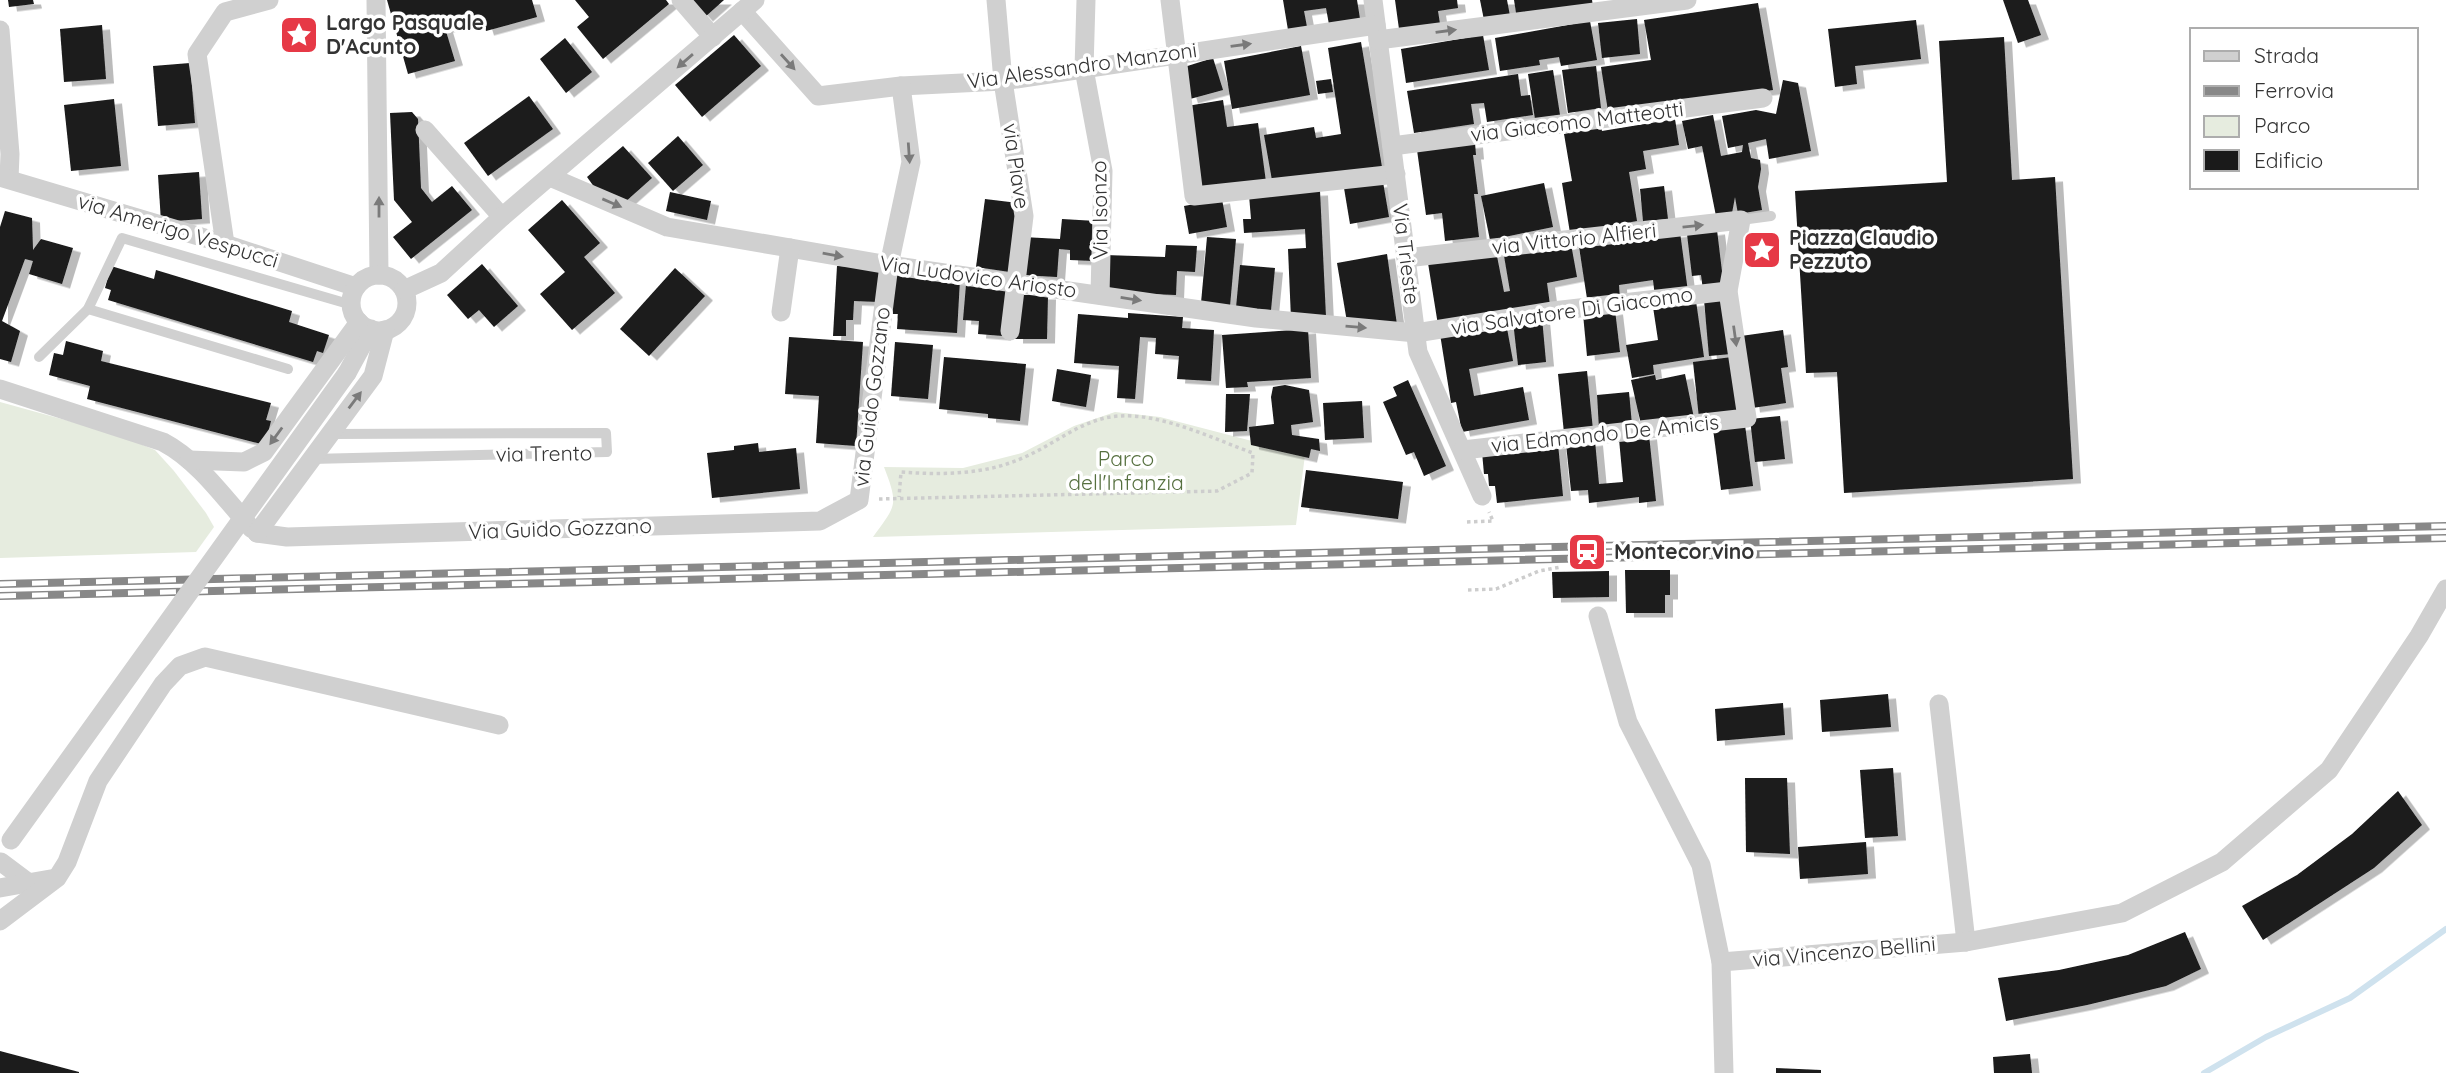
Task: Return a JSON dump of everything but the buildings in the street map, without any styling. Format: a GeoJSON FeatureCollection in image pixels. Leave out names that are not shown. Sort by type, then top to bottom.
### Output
{"type":"FeatureCollection","features":[{"type":"Feature","properties":{"kind":"street"},"geometry":{"type":"LineString","coordinates":[[225,244],[197,54],[225,12],[269,0]]}},
{"type":"Feature","properties":{"kind":"street"},"geometry":{"type":"LineString","coordinates":[[376,0],[379,275]]}},
{"type":"Feature","properties":{"kind":"street"},"geometry":{"type":"LineString","coordinates":[[681,0],[713,37]]}},
{"type":"Feature","properties":{"kind":"street","name":"via Piave"},"geometry":{"type":"LineString","coordinates":[[996,0],[1003,81],[1024,216],[1010,331]]}},
{"type":"Feature","properties":{"kind":"street","name":"Via Isonzo"},"geometry":{"type":"LineString","coordinates":[[1086,0],[1084,69],[1103,171],[1100,295]]}},
{"type":"Feature","properties":{"kind":"street"},"geometry":{"type":"LineString","coordinates":[[1170,0],[1194,196],[1396,174]]}},
{"type":"Feature","properties":{"kind":"street","name":"Via Trieste"},"geometry":{"type":"LineString","coordinates":[[1373,0],[1418,352],[1482,495]]}},
{"type":"Feature","properties":{"kind":"street","name":"Via Alessandro Manzoni"},"geometry":{"type":"LineString","coordinates":[[749,5],[818,96],[901,86],[1003,81],[1176,54],[1377,33],[1606,4],[1687,0]]}},
{"type":"Feature","properties":{"kind":"street"},"geometry":{"type":"LineString","coordinates":[[404,290],[441,273],[502,217],[749,5]]}},
{"type":"Feature","properties":{"kind":"street"},"geometry":{"type":"LineString","coordinates":[[0,30],[10,154],[4,178]]}},
{"type":"Feature","properties":{"kind":"street","name":"via Guido Gozzano"},"geometry":{"type":"LineString","coordinates":[[859,500],[889,265],[911,162],[901,86]]}},
{"type":"Feature","properties":{"kind":"street","name":"via Giacomo Matteotti"},"geometry":{"type":"LineString","coordinates":[[1392,146],[1763,98]]}},
{"type":"Feature","properties":{"kind":"street"},"geometry":{"type":"LineString","coordinates":[[425,130],[502,217]]}},
{"type":"Feature","properties":{"kind":"street","name":"Via Ludovico Ariosto"},"geometry":{"type":"LineString","coordinates":[[550,177],[667,227],[889,265],[1256,318],[1416,333]]}},
{"type":"Feature","properties":{"kind":"street","name":"via Amerigo Vespucci"},"geometry":{"type":"LineString","coordinates":[[4,178],[225,244],[365,315]]}},
{"type":"Feature","properties":{"kind":"street"},"geometry":{"type":"LineString","coordinates":[[1728,291],[1741,220]]}},
{"type":"Feature","properties":{"kind":"street","name":"via Vittorio Alfieri"},"geometry":{"type":"LineString","coordinates":[[1406,258],[1741,220]]}},
{"type":"Feature","properties":{"kind":"street"},"geometry":{"type":"LineString","coordinates":[[781,312],[790,248]]}},
{"type":"Feature","properties":{"kind":"street"},"geometry":{"type":"LineString","coordinates":[[29,883],[3,852],[347,373],[363,347],[365,315],[370,276],[379,275],[394,279],[404,290],[407,298],[404,315],[393,327],[365,315]]}},
{"type":"Feature","properties":{"kind":"street","name":"via Salvatore Di Giacomo"},"geometry":{"type":"LineString","coordinates":[[1416,333],[1553,311],[1728,291]]}},
{"type":"Feature","properties":{"kind":"street","name":"via Edmondo De Amicis"},"geometry":{"type":"LineString","coordinates":[[1463,450],[1747,418],[1728,291]]}},
{"type":"Feature","properties":{"kind":"street"},"geometry":{"type":"LineString","coordinates":[[0,389],[163,442],[189,460],[257,533],[373,376],[365,315]]}},
{"type":"Feature","properties":{"kind":"street"},"geometry":{"type":"LineString","coordinates":[[189,460],[244,462],[264,452],[365,315]]}},
{"type":"Feature","properties":{"kind":"street","name":"Via Guido Gozzano"},"geometry":{"type":"LineString","coordinates":[[257,533],[287,537],[820,522],[859,500]]}},
{"type":"Feature","properties":{"kind":"street","name":"via Vincenzo Bellini"},"geometry":{"type":"LineString","coordinates":[[1721,962],[1966,942],[2122,913],[2222,862],[2329,770],[2419,636],[2446,589]]}},
{"type":"Feature","properties":{"kind":"street"},"geometry":{"type":"LineString","coordinates":[[1598,616],[1628,722],[1701,865],[1721,962],[1724,1073]]}},
{"type":"Feature","properties":{"kind":"street"},"geometry":{"type":"LineString","coordinates":[[0,921],[57,878],[67,862],[98,781],[163,684],[180,666],[193,659],[205,657],[499,725]]}},
{"type":"Feature","properties":{"kind":"street","name":"via Vincenzo Bellini"},"geometry":{"type":"LineString","coordinates":[[1939,704],[1966,942]]}},
{"type":"Feature","properties":{"kind":"street"},"geometry":{"type":"LineString","coordinates":[[0,888],[57,878]]}},
{"type":"Feature","properties":{"kind":"lane"},"geometry":{"type":"LineString","coordinates":[[1741,220],[1771,216]]}},
{"type":"Feature","properties":{"kind":"lane"},"geometry":{"type":"LineString","coordinates":[[39,357],[88,309],[122,237],[365,315]]}},
{"type":"Feature","properties":{"kind":"lane"},"geometry":{"type":"LineString","coordinates":[[88,309],[288,369]]}},
{"type":"Feature","properties":{"kind":"lane","name":"via Trento"},"geometry":{"type":"LineString","coordinates":[[311,459],[607,452],[606,433],[329,434]]}},
{"type":"Feature","properties":{"kind":"path"},"geometry":{"type":"LineString","coordinates":[[859,500],[1217,491],[1252,473],[1253,453],[1163,422],[1122,416],[1101,419],[1078,428],[1027,456],[1002,466],[952,475],[901,472],[899,497]]}},
{"type":"Feature","properties":{"kind":"path"},"geometry":{"type":"LineString","coordinates":[[1467,522],[1493,521]]}},
{"type":"Feature","properties":{"kind":"path"},"geometry":{"type":"LineString","coordinates":[[1468,590],[1496,589],[1539,571],[1561,567]]}},
{"type":"Feature","properties":{"kind":"green space"},"geometry":{"type":"Polygon","coordinates":[[[0,402],[116,434],[155,450],[174,471],[214,527],[196,552],[0,558],[0,402]]]}},
{"type":"Feature","properties":{"kind":"green space","name":"Parco dell'Infanzia"},"geometry":{"type":"Polygon","coordinates":[[[1115,412],[1160,417],[1305,455],[1296,525],[873,537],[893,505],[892,490],[884,467],[963,468],[1022,453],[1074,426],[1115,412]]]}},
{"type":"Feature","properties":{"kind":"waterway"},"geometry":{"type":"LineString","coordinates":[[2204,1073],[2266,1037],[2350,998],[2446,929]]}},
{"type":"Feature","properties":{"kind":"railway"},"geometry":{"type":"LineString","coordinates":[[0,584],[2446,526]]}},
{"type":"Feature","properties":{"kind":"railway"},"geometry":{"type":"LineString","coordinates":[[0,596],[2446,538]]}},
{"type":"Feature","properties":{"kind":"place","name":"Largo Pasquale D'Acunto"},"geometry":{"type":"Point","coordinates":[299,35]}},
{"type":"Feature","properties":{"kind":"place","name":"Piazza Claudio Pezzuto"},"geometry":{"type":"Point","coordinates":[1762,250]}},
{"type":"Feature","properties":{"kind":"place","name":"Montecorvino"},"geometry":{"type":"Point","coordinates":[1587,552]}}]}
